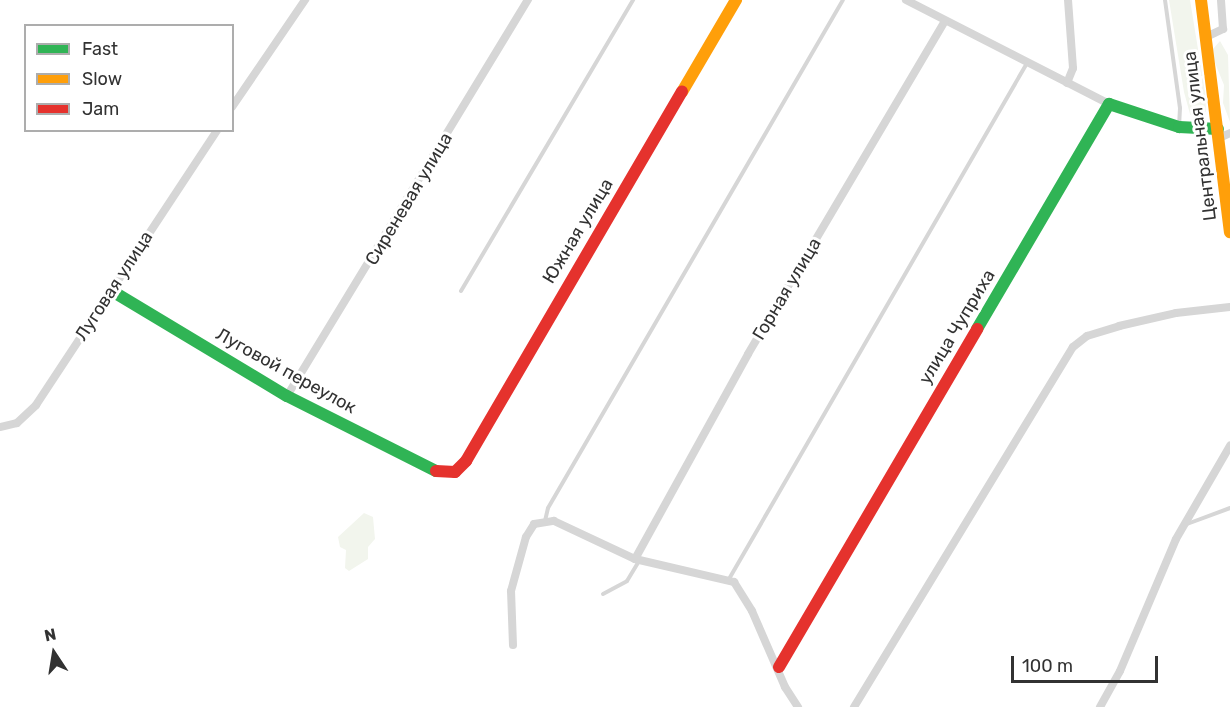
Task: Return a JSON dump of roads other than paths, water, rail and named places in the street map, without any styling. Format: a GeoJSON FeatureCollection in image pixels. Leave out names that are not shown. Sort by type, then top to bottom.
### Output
{"type":"FeatureCollection","features":[{"type":"Feature","properties":{"kind":"street"},"geometry":{"type":"LineString","coordinates":[[234,104],[305,0]]}},
{"type":"Feature","properties":{"kind":"street","name":"Сиреневая улица"},"geometry":{"type":"LineString","coordinates":[[287,396],[528,0]]}},
{"type":"Feature","properties":{"kind":"street","name":"Южная улица"},"geometry":{"type":"LineString","coordinates":[[447,475],[466,461],[736,0]]}},
{"type":"Feature","properties":{"kind":"street"},"geometry":{"type":"LineString","coordinates":[[906,0],[944,22],[1109,104],[1179,127],[1222,133]]}},
{"type":"Feature","properties":{"kind":"street"},"geometry":{"type":"LineString","coordinates":[[1066,82],[1073,68],[1068,0]]}},
{"type":"Feature","properties":{"kind":"street","name":"Центральная улица"},"geometry":{"type":"LineString","coordinates":[[1201,0],[1222,133],[1230,232]]}},
{"type":"Feature","properties":{"kind":"street"},"geometry":{"type":"LineString","coordinates":[[1206,37],[1222,29],[1221,0]]}},
{"type":"Feature","properties":{"kind":"street","name":"Горная улица"},"geometry":{"type":"LineString","coordinates":[[637,559],[748,354],[944,22]]}},
{"type":"Feature","properties":{"kind":"street","name":"улица Чуприха"},"geometry":{"type":"LineString","coordinates":[[778,667],[1109,104]]}},
{"type":"Feature","properties":{"kind":"street","name":"Луговая улица"},"geometry":{"type":"LineString","coordinates":[[0,427],[17,423],[36,405],[215,132]]}},
{"type":"Feature","properties":{"kind":"street","name":"Луговой переулок"},"geometry":{"type":"LineString","coordinates":[[112,291],[287,396],[447,475]]}},
{"type":"Feature","properties":{"kind":"street"},"geometry":{"type":"LineString","coordinates":[[854,707],[1073,347],[1088,336],[1119,326],[1176,313],[1230,308]]}},
{"type":"Feature","properties":{"kind":"street"},"geometry":{"type":"LineString","coordinates":[[1100,707],[1120,671],[1183,525],[1230,446]]}},
{"type":"Feature","properties":{"kind":"street"},"geometry":{"type":"LineString","coordinates":[[513,645],[511,591],[530,530],[545,521],[560,523],[637,559],[729,579],[752,611],[785,687],[798,707]]}},
{"type":"Feature","properties":{"kind":"lane"},"geometry":{"type":"LineString","coordinates":[[461,291],[633,0]]}},
{"type":"Feature","properties":{"kind":"lane"},"geometry":{"type":"LineString","coordinates":[[545,521],[551,502],[843,0]]}},
{"type":"Feature","properties":{"kind":"lane"},"geometry":{"type":"LineString","coordinates":[[1165,0],[1180,108],[1179,127]]}},
{"type":"Feature","properties":{"kind":"lane"},"geometry":{"type":"LineString","coordinates":[[729,579],[1027,62]]}},
{"type":"Feature","properties":{"kind":"lane"},"geometry":{"type":"LineString","coordinates":[[1183,525],[1230,508]]}},
{"type":"Feature","properties":{"kind":"lane"},"geometry":{"type":"LineString","coordinates":[[603,594],[630,578],[637,559]]}}]}
